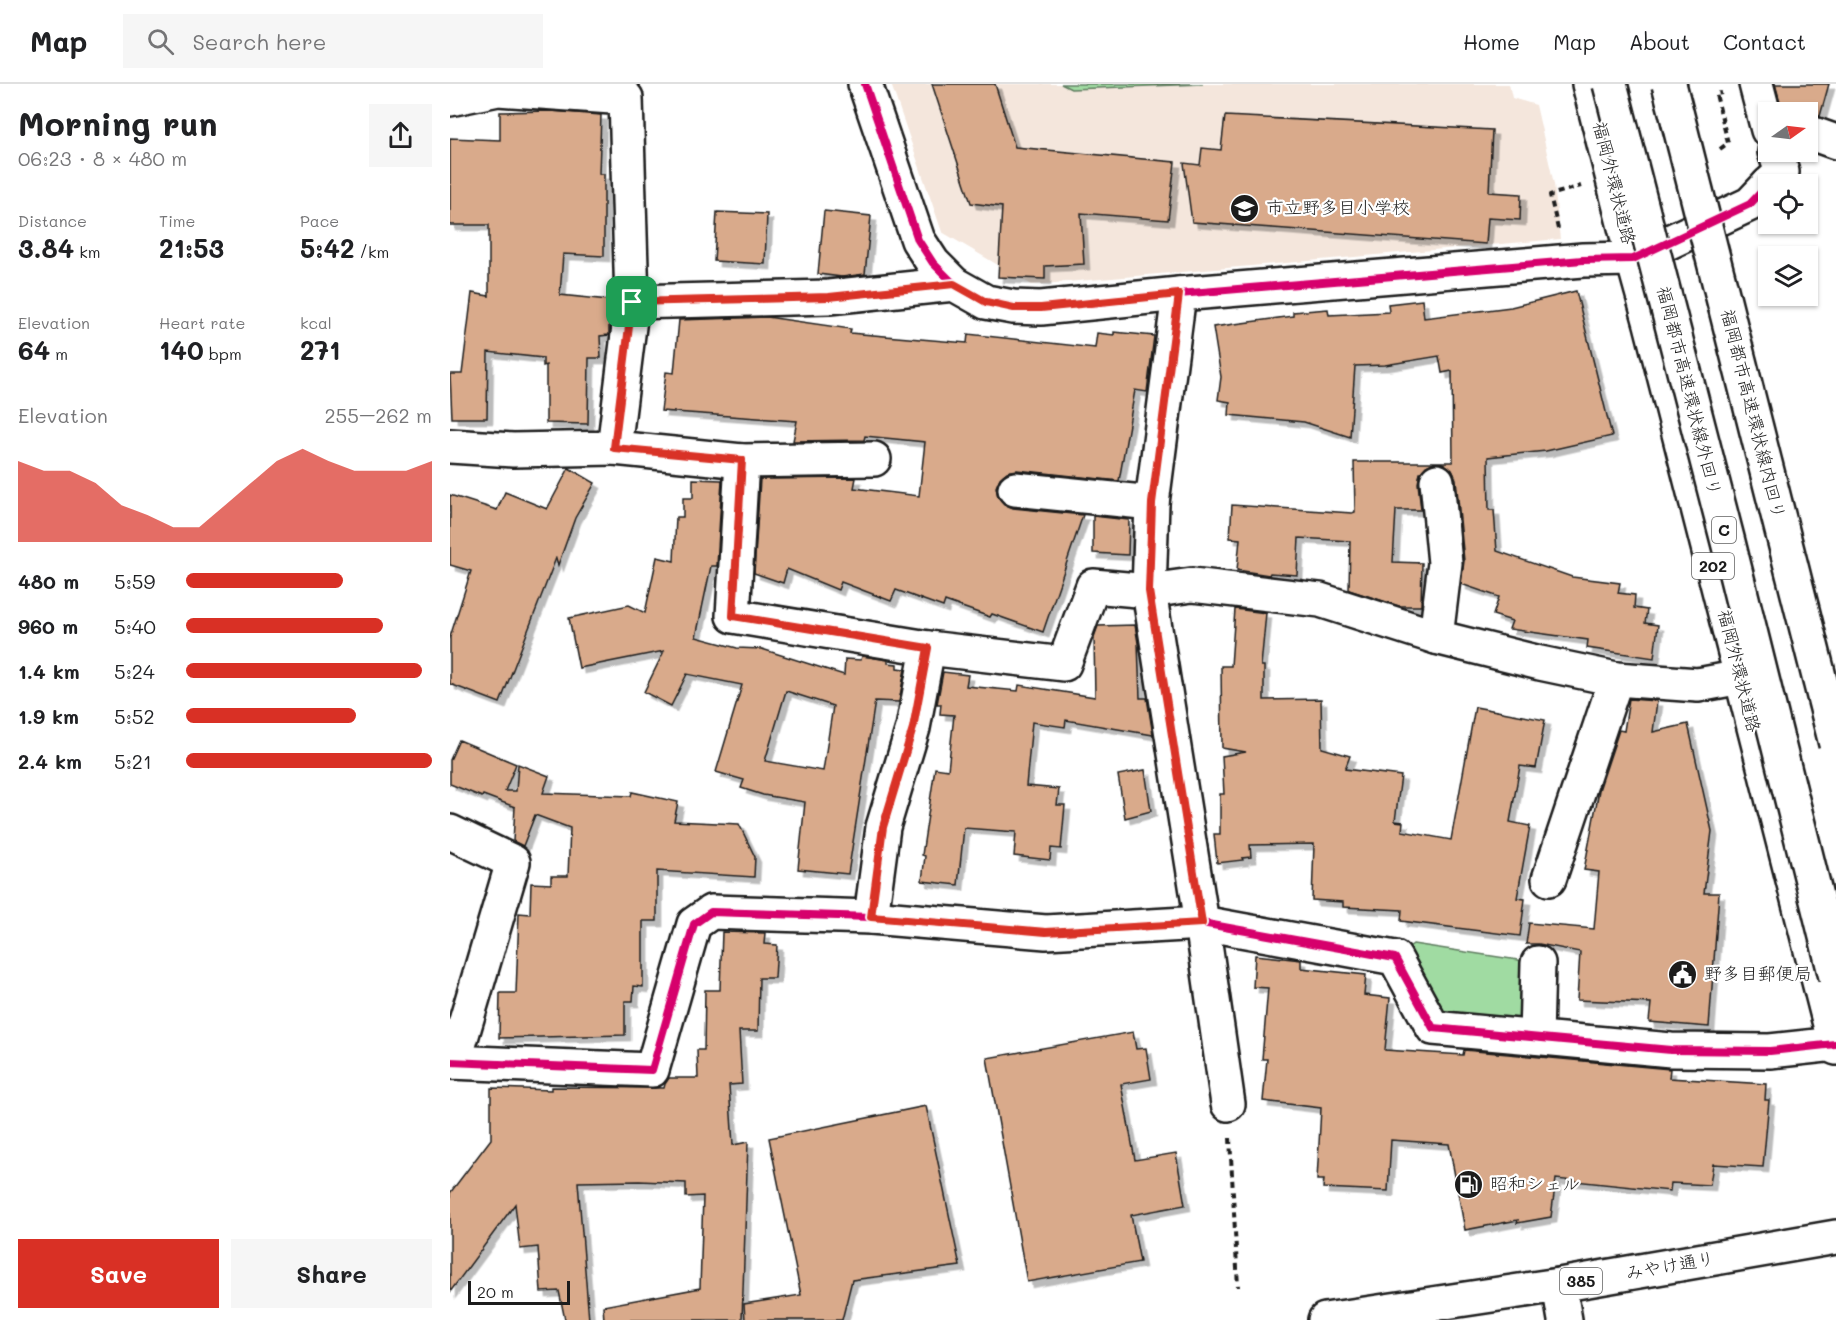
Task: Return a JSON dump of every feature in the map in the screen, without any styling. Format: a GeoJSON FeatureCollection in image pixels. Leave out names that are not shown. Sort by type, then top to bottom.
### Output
{"type":"FeatureCollection","features":[{"type":"Feature","properties":{"kind":"main road"},"geometry":{"type":"LineString","coordinates":[[865,84],[918,240],[933,263],[954,284],[986,302],[1014,308],[1041,308],[1571,261],[1633,259],[1749,204],[1758,195]]}},
{"type":"Feature","properties":{"kind":"main road","name":"福岡外環状道路"},"geometry":{"type":"LineString","coordinates":[[1589,84],[1835,1046]]}},
{"type":"Feature","properties":{"kind":"main road","name":"福岡都市高速環状線外回り"},"geometry":{"type":"LineString","coordinates":[[1610,84],[1728,542],[1836,977]]}},
{"type":"Feature","properties":{"kind":"main road"},"geometry":{"type":"LineString","coordinates":[[1669,84],[1836,721]]}},
{"type":"Feature","properties":{"kind":"main road","name":"福岡都市高速環状線内回り"},"geometry":{"type":"LineString","coordinates":[[1669,84],[1836,744]]}},
{"type":"Feature","properties":{"kind":"main road"},"geometry":{"type":"LineString","coordinates":[[1756,84],[1761,102]]}},
{"type":"Feature","properties":{"kind":"main road"},"geometry":{"type":"LineString","coordinates":[[450,99],[498,89],[626,98],[632,302],[614,448]]}},
{"type":"Feature","properties":{"kind":"main road"},"geometry":{"type":"LineString","coordinates":[[1818,136],[1836,142]]}},
{"type":"Feature","properties":{"kind":"main road"},"geometry":{"type":"LineString","coordinates":[[632,302],[829,297],[954,284]]}},
{"type":"Feature","properties":{"kind":"main road"},"geometry":{"type":"LineString","coordinates":[[1179,294],[1152,503],[1149,591],[1202,923],[1228,1104]]}},
{"type":"Feature","properties":{"kind":"main road"},"geometry":{"type":"LineString","coordinates":[[450,446],[513,450],[614,448],[742,460],[874,459]]}},
{"type":"Feature","properties":{"kind":"main road"},"geometry":{"type":"LineString","coordinates":[[742,460],[733,616],[928,648],[1064,664],[1093,586],[1149,591],[1192,585],[1320,600],[1436,637],[1616,679],[1698,685],[1741,678]]}},
{"type":"Feature","properties":{"kind":"main road"},"geometry":{"type":"LineString","coordinates":[[1436,637],[1445,563],[1437,481]]}},
{"type":"Feature","properties":{"kind":"main road"},"geometry":{"type":"LineString","coordinates":[[1015,489],[1152,503]]}},
{"type":"Feature","properties":{"kind":"main road"},"geometry":{"type":"LineString","coordinates":[[871,917],[883,827],[913,728],[928,648]]}},
{"type":"Feature","properties":{"kind":"main road"},"geometry":{"type":"LineString","coordinates":[[1549,879],[1616,679]]}},
{"type":"Feature","properties":{"kind":"main road"},"geometry":{"type":"LineString","coordinates":[[450,832],[513,862],[452,1062],[652,1070],[694,924],[711,912],[871,917],[1046,932],[1202,923],[1395,957],[1433,1028],[1671,1050],[1770,1051],[1835,1046]]}},
{"type":"Feature","properties":{"kind":"main road"},"geometry":{"type":"LineString","coordinates":[[1536,1037],[1538,963]]}},
{"type":"Feature","properties":{"kind":"main road","name":"みやけ通り"},"geometry":{"type":"LineString","coordinates":[[1325,1320],[1559,1285],[1836,1237]]}},
{"type":"Feature","properties":{"kind":"main road"},"geometry":{"type":"LineString","coordinates":[[1559,1285],[1565,1320]]}},
{"type":"Feature","properties":{"kind":"path"},"geometry":{"type":"LineString","coordinates":[[1720,149],[1728,143],[1716,94],[1722,93]]}},
{"type":"Feature","properties":{"kind":"path"},"geometry":{"type":"LineString","coordinates":[[1560,236],[1550,195],[1590,184]]}},
{"type":"Feature","properties":{"kind":"path"},"geometry":{"type":"LineString","coordinates":[[1228,1104],[1238,1287]]}},
{"type":"Feature","properties":{"kind":"shaded area","name":"市立野多目小学校"},"geometry":{"type":"Polygon","coordinates":[[[891,84],[1509,84],[1512,98],[1536,105],[1554,184],[1560,239],[1032,285],[942,232],[891,84]]]}},
{"type":"Feature","properties":{"kind":"green space"},"geometry":{"type":"Polygon","coordinates":[[[1061,84],[1203,84],[1071,89],[1061,84]]]}},
{"type":"Feature","properties":{"kind":"green space"},"geometry":{"type":"Polygon","coordinates":[[[1413,944],[1538,963],[1536,1037],[1433,1028],[1395,958],[1413,944]]]}},
{"type":"Feature","properties":{"kind":"building"},"geometry":{"type":"Polygon","coordinates":[[[932,84],[995,84],[1015,147],[1175,162],[1168,220],[1081,213],[1084,264],[1045,266],[1045,279],[998,277],[1002,207],[971,203],[932,84]]]}},
{"type":"Feature","properties":{"kind":"building"},"geometry":{"type":"Polygon","coordinates":[[[1775,84],[1829,84],[1820,116],[1818,115],[1818,102],[1780,102],[1775,84]]]}},
{"type":"Feature","properties":{"kind":"building"},"geometry":{"type":"Polygon","coordinates":[[[551,111],[601,115],[599,174],[604,174],[604,256],[563,254],[560,295],[609,300],[609,335],[600,336],[601,358],[589,358],[588,424],[546,423],[546,365],[543,366],[543,358],[488,352],[487,418],[452,418],[450,374],[462,374],[472,293],[489,296],[489,225],[450,225],[450,138],[500,140],[500,112],[551,111]]]}},
{"type":"Feature","properties":{"kind":"building"},"geometry":{"type":"Polygon","coordinates":[[[1225,116],[1492,130],[1489,192],[1521,194],[1520,220],[1488,218],[1486,244],[1192,222],[1184,163],[1200,165],[1202,148],[1221,150],[1225,116]]]}},
{"type":"Feature","properties":{"kind":"building"},"geometry":{"type":"Polygon","coordinates":[[[824,211],[871,216],[865,274],[842,277],[818,274],[824,211]]]}},
{"type":"Feature","properties":{"kind":"building"},"geometry":{"type":"Polygon","coordinates":[[[717,212],[767,214],[765,264],[714,261],[717,212]]]}},
{"type":"Feature","properties":{"kind":"building"},"geometry":{"type":"Polygon","coordinates":[[[1576,291],[1612,436],[1546,451],[1488,457],[1489,510],[1494,510],[1497,551],[1572,577],[1620,583],[1618,593],[1635,595],[1634,608],[1647,610],[1645,623],[1658,625],[1654,658],[1587,648],[1588,640],[1509,629],[1512,621],[1493,615],[1499,597],[1461,584],[1464,561],[1456,479],[1452,470],[1444,464],[1435,462],[1453,462],[1452,371],[1442,373],[1439,356],[1385,365],[1355,366],[1350,437],[1304,422],[1229,415],[1230,402],[1218,400],[1221,377],[1213,327],[1293,316],[1293,312],[1328,309],[1329,315],[1389,312],[1388,304],[1422,300],[1424,318],[1511,307],[1576,291]]]}},
{"type":"Feature","properties":{"kind":"building"},"geometry":{"type":"Polygon","coordinates":[[[767,317],[851,329],[850,333],[967,343],[968,334],[1095,348],[1097,333],[1114,335],[1114,332],[1154,336],[1147,392],[1135,390],[1119,481],[1017,470],[1007,472],[1000,478],[996,487],[998,497],[1004,504],[1013,508],[1083,515],[1043,632],[945,601],[943,607],[896,590],[891,601],[841,582],[838,590],[787,569],[783,583],[754,573],[760,479],[856,478],[854,488],[919,496],[925,442],[865,436],[864,440],[793,441],[797,421],[661,411],[666,372],[674,373],[679,320],[767,317]]]}},
{"type":"Feature","properties":{"kind":"building"},"geometry":{"type":"Polygon","coordinates":[[[1354,462],[1435,462],[1426,466],[1420,473],[1418,483],[1421,510],[1396,510],[1393,562],[1422,563],[1421,606],[1399,606],[1349,590],[1350,541],[1299,538],[1297,575],[1270,573],[1269,575],[1237,570],[1240,539],[1230,538],[1232,505],[1352,513],[1355,512],[1354,462]]]}},
{"type":"Feature","properties":{"kind":"building"},"geometry":{"type":"Polygon","coordinates":[[[569,468],[595,483],[575,518],[558,565],[556,558],[500,703],[450,684],[450,637],[471,571],[450,565],[450,495],[497,510],[505,492],[547,509],[569,468]]]}},
{"type":"Feature","properties":{"kind":"building"},"geometry":{"type":"Polygon","coordinates":[[[693,479],[722,480],[717,566],[711,566],[696,637],[737,648],[762,649],[844,675],[845,659],[861,660],[862,656],[888,660],[888,663],[897,664],[897,668],[905,669],[899,702],[875,701],[848,874],[798,869],[805,802],[763,795],[741,788],[744,780],[716,772],[742,685],[687,674],[671,706],[644,692],[664,651],[579,668],[569,618],[629,605],[645,613],[657,557],[674,561],[676,517],[683,517],[683,498],[693,498],[693,479]],[[786,691],[765,761],[823,771],[833,706],[786,691]]]}},
{"type":"Feature","properties":{"kind":"building"},"geometry":{"type":"Polygon","coordinates":[[[1093,516],[1129,520],[1128,555],[1093,553],[1093,516]]]}},
{"type":"Feature","properties":{"kind":"building"},"geometry":{"type":"Polygon","coordinates":[[[1235,609],[1266,613],[1261,666],[1264,666],[1264,700],[1321,699],[1322,748],[1350,756],[1345,769],[1401,776],[1395,821],[1403,822],[1402,831],[1451,840],[1475,707],[1545,720],[1536,768],[1520,766],[1510,822],[1530,826],[1517,898],[1525,899],[1520,936],[1401,921],[1402,910],[1343,907],[1343,902],[1312,900],[1314,844],[1250,845],[1251,857],[1217,863],[1214,834],[1220,834],[1220,794],[1224,794],[1222,756],[1246,752],[1222,748],[1221,666],[1231,666],[1235,609]]]}},
{"type":"Feature","properties":{"kind":"building"},"geometry":{"type":"Polygon","coordinates":[[[1135,625],[1140,698],[1147,698],[1153,735],[1066,720],[1065,727],[1032,722],[1026,786],[1059,789],[1057,805],[1065,805],[1061,849],[1051,848],[1050,860],[1014,856],[1016,832],[964,828],[958,885],[922,881],[925,856],[922,855],[935,768],[948,770],[954,715],[940,714],[941,704],[937,704],[943,672],[968,675],[966,686],[1018,691],[1019,685],[1095,697],[1094,637],[1098,626],[1135,625]]]}},
{"type":"Feature","properties":{"kind":"building"},"geometry":{"type":"Polygon","coordinates":[[[1629,699],[1657,701],[1653,732],[1688,724],[1712,831],[1704,893],[1719,893],[1709,1027],[1649,1022],[1651,1003],[1577,1000],[1580,952],[1539,944],[1526,944],[1529,923],[1594,929],[1599,872],[1584,870],[1599,790],[1619,730],[1624,731],[1629,699]]]}},
{"type":"Feature","properties":{"kind":"building"},"geometry":{"type":"Polygon","coordinates":[[[459,740],[516,764],[505,791],[516,791],[518,764],[549,776],[543,793],[631,796],[632,792],[678,802],[674,821],[739,824],[755,857],[754,877],[657,871],[657,921],[643,921],[643,987],[634,986],[633,1001],[625,1001],[625,1035],[499,1038],[500,993],[516,993],[519,913],[530,914],[531,883],[551,884],[551,876],[568,876],[570,828],[535,815],[523,846],[513,841],[515,807],[450,784],[450,760],[459,740]]]}},
{"type":"Feature","properties":{"kind":"building"},"geometry":{"type":"Polygon","coordinates":[[[1145,770],[1151,811],[1125,818],[1118,775],[1145,770]]]}},
{"type":"Feature","properties":{"kind":"building"},"geometry":{"type":"Polygon","coordinates":[[[722,932],[765,933],[764,944],[777,945],[775,978],[759,978],[758,1031],[739,1031],[742,1084],[729,1085],[733,1145],[748,1142],[742,1320],[604,1320],[603,1306],[700,1288],[703,1196],[686,1197],[686,1183],[578,1182],[589,1320],[565,1320],[559,1291],[541,1292],[538,1247],[520,1249],[515,1204],[450,1292],[450,1193],[491,1139],[491,1088],[551,1090],[551,1087],[664,1088],[669,1078],[698,1078],[697,1050],[704,1050],[705,990],[720,990],[722,932]]]}},
{"type":"Feature","properties":{"kind":"building"},"geometry":{"type":"Polygon","coordinates":[[[1255,955],[1301,960],[1301,968],[1366,975],[1364,995],[1390,998],[1385,1050],[1463,1055],[1464,1050],[1670,1069],[1669,1078],[1766,1084],[1765,1100],[1769,1100],[1763,1167],[1713,1164],[1710,1185],[1671,1183],[1670,1191],[1556,1179],[1551,1217],[1517,1223],[1518,1220],[1465,1230],[1449,1144],[1391,1140],[1388,1191],[1323,1188],[1324,1180],[1317,1180],[1321,1108],[1263,1101],[1267,1059],[1262,1059],[1268,988],[1253,987],[1255,955]]]}},
{"type":"Feature","properties":{"kind":"building"},"geometry":{"type":"Polygon","coordinates":[[[1133,1032],[1136,1049],[1146,1048],[1151,1079],[1121,1084],[1135,1160],[1176,1153],[1185,1205],[1131,1215],[1140,1262],[1027,1282],[987,1058],[1133,1032]]]}},
{"type":"Feature","properties":{"kind":"building"},"geometry":{"type":"Polygon","coordinates":[[[926,1106],[960,1266],[852,1280],[842,1320],[745,1320],[744,1304],[801,1295],[769,1138],[926,1106]]]}},
{"type":"Feature","properties":{"kind":"cycle path"},"geometry":{"type":"LineString","coordinates":[[865,84],[918,240],[933,263],[954,284],[986,302],[1013,307],[1041,308],[1583,260],[1633,259],[1750,204],[1758,196]]}},
{"type":"Feature","properties":{"kind":"cycle path"},"geometry":{"type":"LineString","coordinates":[[450,1062],[652,1070],[694,924],[711,912],[871,917],[1046,932],[1202,923],[1395,958],[1433,1028],[1671,1050],[1770,1051],[1835,1044]]}},
{"type":"Feature","properties":{"kind":"place","name":"市立野多目小学校"},"geometry":{"type":"Point","coordinates":[1245,208]}},
{"type":"Feature","properties":{"kind":"place","name":"野多目郵便局"},"geometry":{"type":"Point","coordinates":[1683,974]}},
{"type":"Feature","properties":{"kind":"place","name":"昭和シェル"},"geometry":{"type":"Point","coordinates":[1469,1184]}},
{"type":"Feature","properties":{"kind":"route"},"geometry":{"type":"LineString","coordinates":[[954,284],[986,302],[1014,308],[1041,308],[1179,294],[1152,503],[1149,591],[1202,923],[1046,932],[871,917],[883,827],[913,728],[928,648],[733,616],[742,460],[614,448],[632,302],[829,297],[954,284]]}}]}
